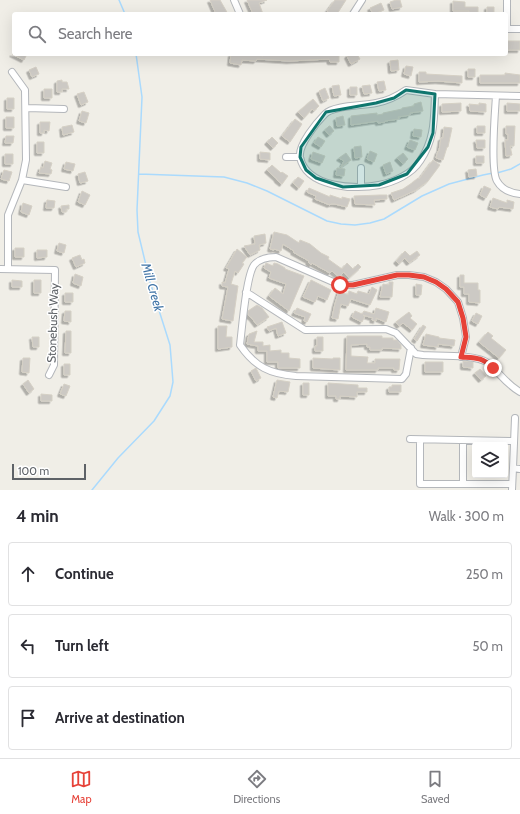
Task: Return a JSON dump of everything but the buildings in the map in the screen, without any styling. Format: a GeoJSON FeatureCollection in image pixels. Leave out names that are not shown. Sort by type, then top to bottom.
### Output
{"type":"FeatureCollection","features":[{"type":"Feature","properties":{"kind":"street"},"geometry":{"type":"LineString","coordinates":[[234,0],[239,12]]}},
{"type":"Feature","properties":{"kind":"street"},"geometry":{"type":"LineString","coordinates":[[354,12],[362,0]]}},
{"type":"Feature","properties":{"kind":"street"},"geometry":{"type":"LineString","coordinates":[[507,0],[507,12]]}},
{"type":"Feature","properties":{"kind":"street"},"geometry":{"type":"LineString","coordinates":[[508,29],[520,29]]}},
{"type":"Feature","properties":{"kind":"street"},"geometry":{"type":"LineString","coordinates":[[0,269],[8,269],[8,215],[22,180],[26,160],[25,90],[12,72]]}},
{"type":"Feature","properties":{"kind":"street"},"geometry":{"type":"LineString","coordinates":[[435,94],[433,133],[420,162],[407,174],[379,185],[343,187],[316,178],[306,170],[300,157],[301,147],[326,112],[334,109],[376,103],[394,98],[406,90],[435,94],[520,96]]}},
{"type":"Feature","properties":{"kind":"street"},"geometry":{"type":"LineString","coordinates":[[496,96],[494,164],[496,179],[501,187],[511,193],[520,194]]}},
{"type":"Feature","properties":{"kind":"street"},"geometry":{"type":"LineString","coordinates":[[26,108],[64,109]]}},
{"type":"Feature","properties":{"kind":"street"},"geometry":{"type":"LineString","coordinates":[[286,157],[300,157]]}},
{"type":"Feature","properties":{"kind":"street"},"geometry":{"type":"LineString","coordinates":[[361,168],[361,186]]}},
{"type":"Feature","properties":{"kind":"street"},"geometry":{"type":"LineString","coordinates":[[22,180],[66,187]]}},
{"type":"Feature","properties":{"kind":"street"},"geometry":{"type":"LineString","coordinates":[[411,348],[406,374],[402,379],[296,376],[269,371],[258,364],[240,345],[246,292],[252,267],[258,261],[268,257],[276,257],[340,285],[353,285],[397,275],[424,277],[436,282],[446,289],[458,302],[463,318],[466,337],[461,357]]}},
{"type":"Feature","properties":{"kind":"street","name":"Stonebush Way"},"geometry":{"type":"LineString","coordinates":[[8,269],[55,270],[54,365],[49,375]]}},
{"type":"Feature","properties":{"kind":"street"},"geometry":{"type":"LineString","coordinates":[[246,292],[305,330],[386,329],[396,333],[416,354],[423,356],[478,358],[487,362],[503,380],[520,392]]}},
{"type":"Feature","properties":{"kind":"street"},"geometry":{"type":"LineString","coordinates":[[420,440],[420,484],[463,484],[512,487],[515,418]]}},
{"type":"Feature","properties":{"kind":"street"},"geometry":{"type":"LineString","coordinates":[[410,440],[514,441]]}},
{"type":"Feature","properties":{"kind":"street"},"geometry":{"type":"LineString","coordinates":[[463,440],[463,484]]}},
{"type":"Feature","properties":{"kind":"street"},"geometry":{"type":"LineString","coordinates":[[513,468],[520,468]]}},
{"type":"Feature","properties":{"kind":"highlighted area"},"geometry":{"type":"Polygon","coordinates":[[[406,90],[435,94],[433,133],[428,147],[407,174],[379,185],[343,187],[316,178],[306,170],[300,157],[301,147],[326,112],[376,103],[394,98],[406,90]]]}},
{"type":"Feature","properties":{"kind":"waterway","name":"Mill Creek"},"geometry":{"type":"LineString","coordinates":[[119,0],[124,12]]}},
{"type":"Feature","properties":{"kind":"waterway","name":"Mill Creek"},"geometry":{"type":"LineString","coordinates":[[92,490],[118,458],[154,421],[170,396],[173,382],[170,345],[150,282],[138,232],[137,210],[142,97],[136,56]]}},
{"type":"Feature","properties":{"kind":"waterway"},"geometry":{"type":"LineString","coordinates":[[497,173],[511,169],[520,164]]}},
{"type":"Feature","properties":{"kind":"waterway"},"geometry":{"type":"LineString","coordinates":[[139,174],[224,177],[247,183],[267,191],[327,221],[355,225],[384,219],[422,196],[449,184],[493,173]]}},
{"type":"Feature","properties":{"kind":"route"},"geometry":{"type":"LineString","coordinates":[[340,285],[353,285],[397,275],[424,277],[436,282],[446,289],[458,302],[463,318],[466,337],[461,357],[478,358],[487,362],[493,368]]}}]}
